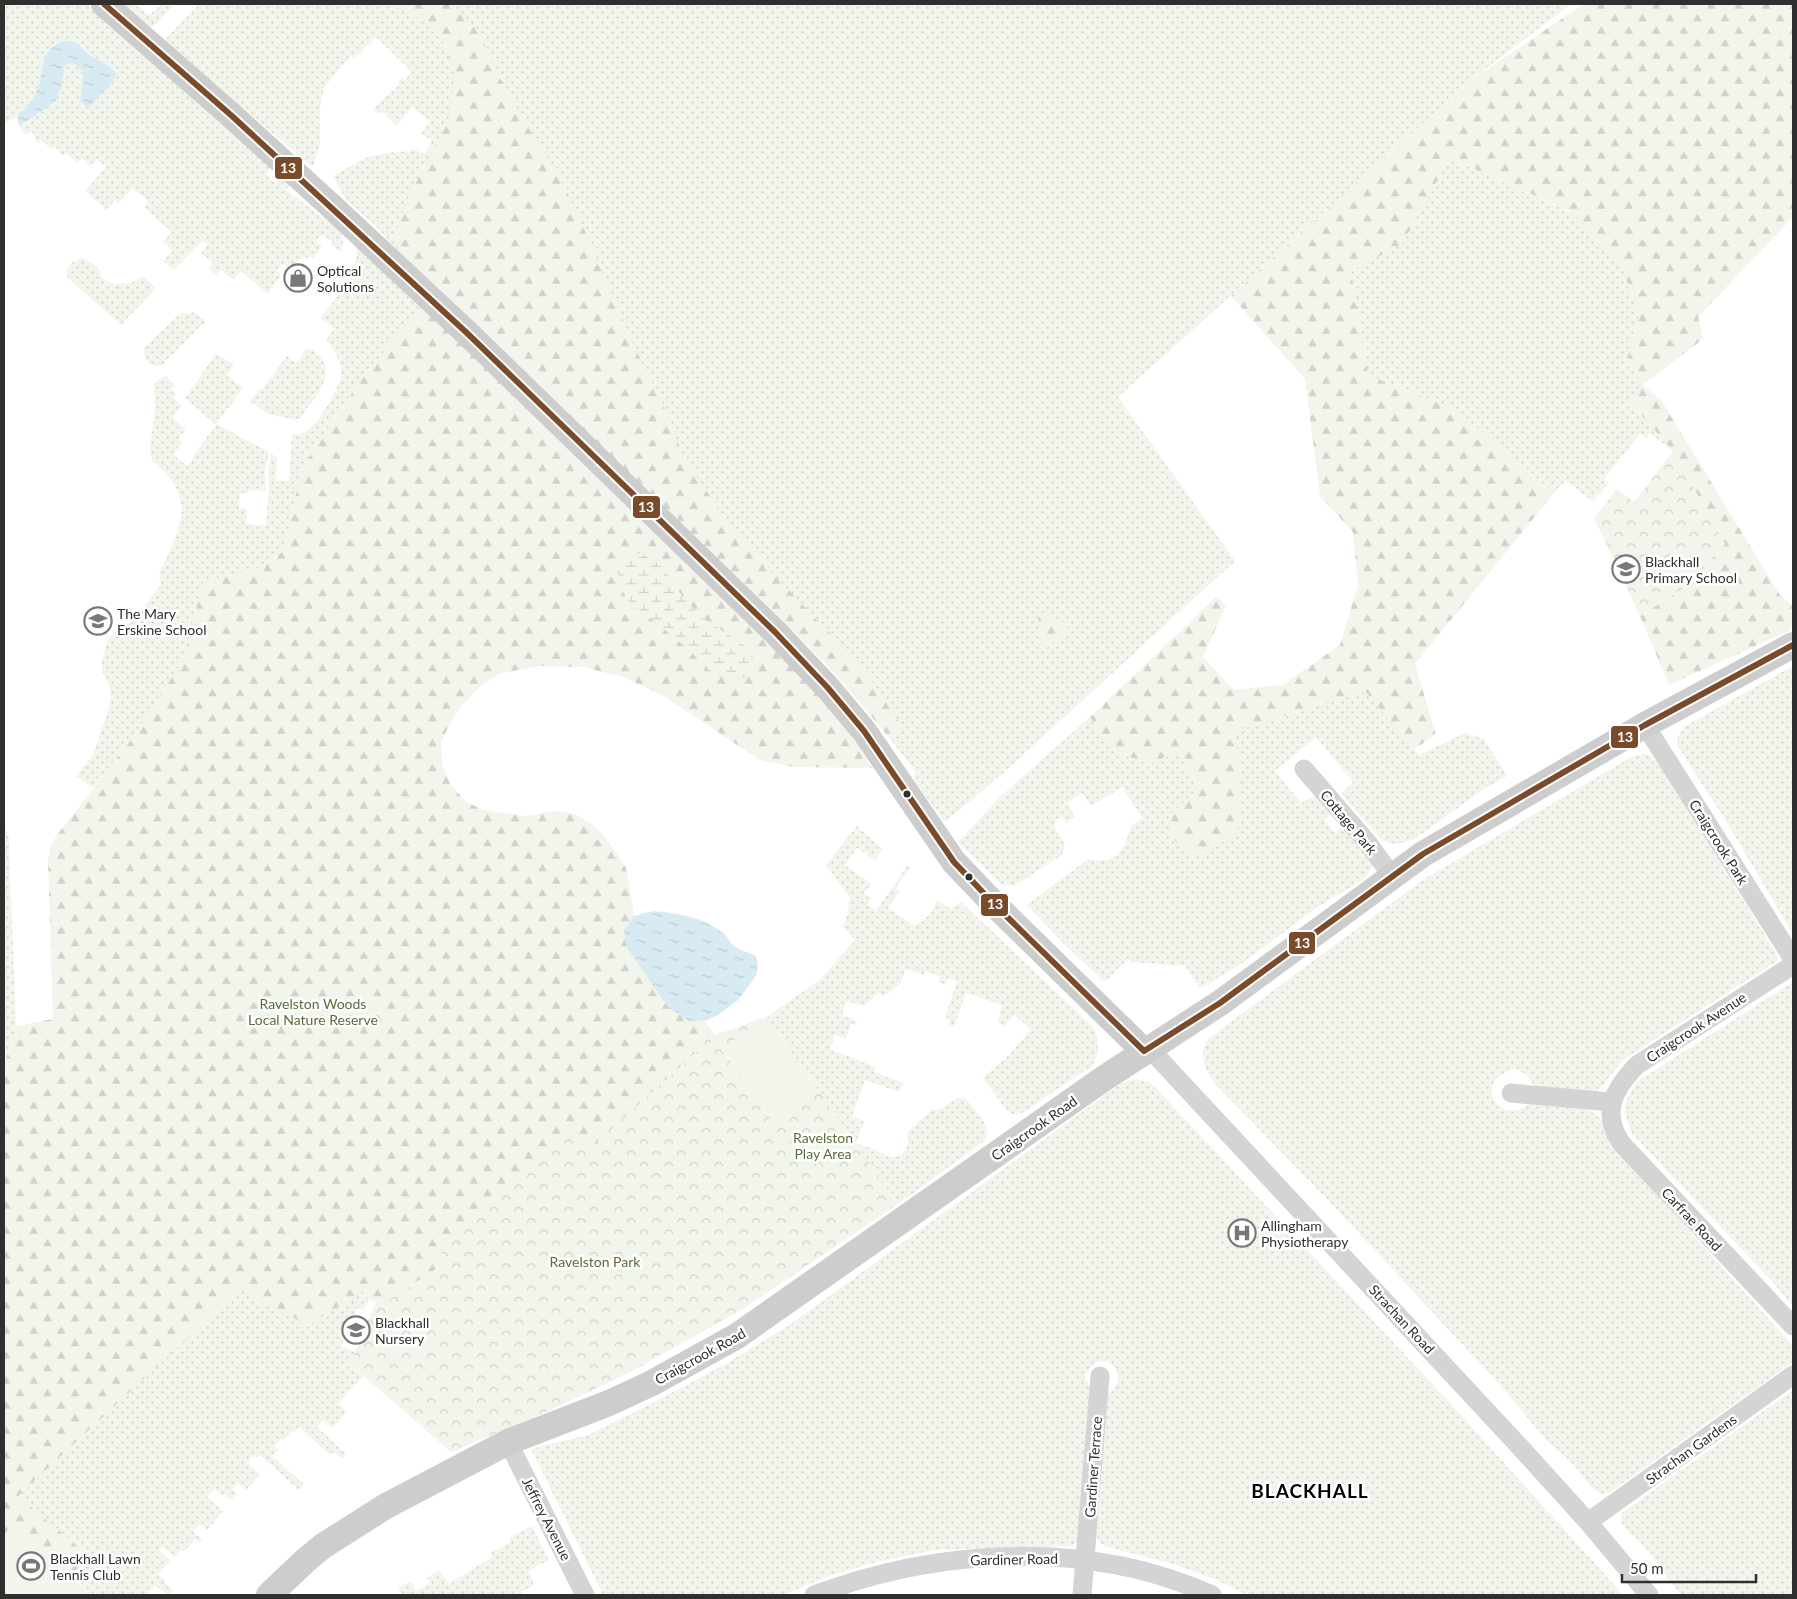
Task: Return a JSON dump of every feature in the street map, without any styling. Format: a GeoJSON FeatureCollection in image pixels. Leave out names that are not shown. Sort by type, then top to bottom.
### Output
{"type":"FeatureCollection","features":[{"type":"Feature","properties":{"kind":"street"},"geometry":{"type":"LineString","coordinates":[[104,4],[232,116],[468,334],[775,632],[828,688],[864,731],[954,862],[976,886],[1146,1050]]}},
{"type":"Feature","properties":{"kind":"street","name":"Craigcrook Road"},"geometry":{"type":"LineString","coordinates":[[269,1595],[306,1560],[362,1520],[419,1488],[508,1442],[609,1403],[652,1383],[729,1340],[773,1312],[1146,1050],[1220,1003],[1392,876],[1453,836],[1645,725],[1793,644]]}},
{"type":"Feature","properties":{"kind":"street","name":"Craigcrook Park"},"geometry":{"type":"LineString","coordinates":[[1645,725],[1793,959]]}},
{"type":"Feature","properties":{"kind":"street","name":"Cottage Park"},"geometry":{"type":"LineString","coordinates":[[1304,769],[1368,843],[1392,876]]}},
{"type":"Feature","properties":{"kind":"street","name":"Craigcrook Avenue"},"geometry":{"type":"LineString","coordinates":[[1611,1102],[1627,1076],[1643,1060],[1793,965]]}},
{"type":"Feature","properties":{"kind":"street","name":"Strachan Road"},"geometry":{"type":"LineString","coordinates":[[1146,1050],[1514,1440],[1588,1522],[1649,1595]]}},
{"type":"Feature","properties":{"kind":"street"},"geometry":{"type":"LineString","coordinates":[[1510,1093],[1611,1102]]}},
{"type":"Feature","properties":{"kind":"street","name":"Carfrae Road"},"geometry":{"type":"LineString","coordinates":[[1611,1102],[1612,1122],[1622,1144],[1793,1326]]}},
{"type":"Feature","properties":{"kind":"street","name":"Gardiner Terrace"},"geometry":{"type":"LineString","coordinates":[[1082,1595],[1100,1376]]}},
{"type":"Feature","properties":{"kind":"street","name":"Strachan Gardens"},"geometry":{"type":"LineString","coordinates":[[1588,1522],[1793,1376]]}},
{"type":"Feature","properties":{"kind":"street","name":"Jeffrey Avenue"},"geometry":{"type":"LineString","coordinates":[[508,1442],[585,1595]]}},
{"type":"Feature","properties":{"kind":"street","name":"Gardiner Road"},"geometry":{"type":"LineString","coordinates":[[814,1595],[881,1574],[926,1565],[1000,1557],[1085,1559],[1147,1572],[1183,1583],[1212,1595]]}},
{"type":"Feature","properties":{"kind":"green space"},"geometry":{"type":"Polygon","coordinates":[[[4,4],[87,4],[273,165],[266,175],[275,183],[284,174],[292,183],[286,190],[341,231],[343,242],[341,252],[331,245],[333,242],[324,236],[320,236],[317,240],[318,244],[322,246],[313,259],[309,256],[307,259],[303,256],[293,267],[290,264],[288,267],[284,264],[281,265],[277,270],[281,275],[268,294],[241,271],[233,280],[221,270],[217,275],[209,269],[213,263],[201,253],[208,245],[202,241],[174,270],[163,261],[173,251],[163,242],[172,232],[144,207],[148,201],[132,188],[119,203],[115,200],[106,210],[85,191],[106,167],[97,159],[90,166],[82,158],[77,163],[66,153],[63,156],[55,146],[51,149],[41,140],[38,143],[32,132],[25,135],[19,126],[55,102],[64,67],[67,64],[77,65],[83,73],[80,101],[83,106],[93,104],[96,98],[115,79],[105,63],[91,56],[81,45],[62,41],[53,45],[42,62],[38,89],[31,101],[17,116],[4,124],[4,4]]]}},
{"type":"Feature","properties":{"kind":"green space"},"geometry":{"type":"Polygon","coordinates":[[[121,4],[135,4],[149,15],[161,5],[173,6],[153,27],[149,28],[121,4]]]}},
{"type":"Feature","properties":{"kind":"green space"},"geometry":{"type":"Polygon","coordinates":[[[199,4],[1571,4],[1471,80],[1118,397],[1235,561],[1001,775],[946,821],[943,820],[914,780],[913,776],[916,772],[862,703],[819,656],[613,465],[401,256],[375,225],[346,200],[333,176],[365,158],[386,153],[411,151],[413,149],[425,154],[432,140],[421,134],[430,121],[412,107],[397,126],[382,111],[378,114],[373,109],[400,84],[398,81],[402,77],[405,80],[412,72],[376,37],[355,58],[351,56],[324,87],[320,108],[320,143],[313,167],[163,42],[199,4]]]}},
{"type":"Feature","properties":{"kind":"green space"},"geometry":{"type":"Polygon","coordinates":[[[394,4],[447,4],[462,15],[479,33],[500,78],[533,136],[560,177],[633,344],[664,407],[684,458],[723,515],[779,580],[863,668],[902,727],[888,737],[863,706],[810,648],[600,450],[401,256],[395,240],[398,225],[406,203],[450,117],[454,74],[447,51],[439,35],[427,23],[396,7],[394,4]]]}},
{"type":"Feature","properties":{"kind":"green space"},"geometry":{"type":"Polygon","coordinates":[[[1584,4],[1793,4],[1793,217],[1698,317],[1703,339],[1642,385],[1661,400],[1780,595],[1793,606],[1793,622],[1789,631],[1669,685],[1640,616],[1688,585],[1725,544],[1673,451],[1629,401],[1641,386],[1628,356],[1639,316],[1620,262],[1572,212],[1450,158],[1402,244],[1351,271],[1368,375],[1456,410],[1554,493],[1415,664],[1436,735],[1414,749],[1365,691],[1235,731],[1241,779],[1237,834],[1195,857],[1171,838],[1169,816],[1198,789],[1178,751],[1149,764],[1110,749],[1090,717],[1216,597],[1226,605],[1203,657],[1234,690],[1284,684],[1340,645],[1358,585],[1353,532],[1320,496],[1305,379],[1231,296],[1471,80],[1584,4]]]}},
{"type":"Feature","properties":{"kind":"green space"},"geometry":{"type":"Polygon","coordinates":[[[1450,158],[1579,216],[1620,262],[1639,316],[1628,356],[1642,385],[1629,401],[1673,451],[1650,433],[1646,438],[1640,433],[1604,479],[1609,484],[1592,501],[1566,480],[1554,493],[1456,410],[1368,375],[1351,271],[1402,243],[1450,158]]]}},
{"type":"Feature","properties":{"kind":"green space"},"geometry":{"type":"Polygon","coordinates":[[[358,244],[422,306],[367,372],[314,448],[300,475],[284,550],[261,567],[203,582],[183,660],[135,735],[93,788],[76,776],[93,755],[109,708],[110,688],[102,670],[102,661],[107,642],[113,633],[122,626],[133,622],[161,584],[159,577],[161,569],[180,523],[181,506],[177,490],[166,473],[153,461],[151,456],[155,410],[154,383],[165,376],[175,386],[171,390],[176,394],[173,398],[182,406],[172,417],[186,429],[178,439],[182,443],[173,454],[187,466],[216,425],[185,398],[216,354],[234,365],[227,375],[243,388],[216,424],[269,452],[265,471],[266,491],[249,490],[248,493],[240,493],[239,508],[247,509],[246,524],[266,525],[269,487],[268,471],[271,453],[277,458],[276,480],[289,481],[292,434],[302,434],[312,427],[328,405],[340,381],[341,370],[339,360],[326,340],[334,329],[321,318],[354,274],[358,244]]]}},
{"type":"Feature","properties":{"kind":"green space"},"geometry":{"type":"Polygon","coordinates":[[[83,258],[96,266],[104,280],[114,284],[131,283],[143,276],[156,288],[121,325],[67,277],[70,264],[83,258]]]}},
{"type":"Feature","properties":{"kind":"green space","name":"Ravelston Woods Local Nature Reserve"},"geometry":{"type":"Polygon","coordinates":[[[422,306],[782,657],[838,716],[872,768],[793,767],[760,760],[662,695],[623,677],[582,667],[539,666],[498,674],[479,688],[463,704],[450,723],[441,743],[442,764],[450,784],[464,800],[482,810],[525,816],[556,811],[575,814],[595,826],[609,842],[626,868],[637,931],[715,1035],[594,1145],[585,1144],[575,1135],[565,1134],[554,1141],[461,1231],[441,1247],[443,1260],[441,1266],[387,1301],[373,1301],[362,1291],[307,1326],[240,1289],[18,1496],[88,1555],[71,1576],[46,1557],[49,1552],[14,1523],[4,1535],[4,1066],[16,1026],[53,1019],[48,862],[50,848],[57,835],[135,735],[183,660],[203,582],[261,567],[284,550],[300,475],[314,448],[367,372],[422,306]]]}},
{"type":"Feature","properties":{"kind":"green space"},"geometry":{"type":"Polygon","coordinates":[[[194,312],[206,321],[161,366],[148,362],[144,348],[181,313],[188,314],[194,312]]]}},
{"type":"Feature","properties":{"kind":"green space"},"geometry":{"type":"Polygon","coordinates":[[[307,348],[320,357],[325,366],[326,375],[319,392],[300,418],[296,420],[268,414],[250,401],[260,388],[262,389],[287,356],[296,363],[307,348]]]}},
{"type":"Feature","properties":{"kind":"green space"},"geometry":{"type":"Polygon","coordinates":[[[1673,451],[1725,544],[1688,585],[1640,616],[1594,518],[1617,489],[1634,502],[1673,451]]]}},
{"type":"Feature","properties":{"kind":"green space"},"geometry":{"type":"Polygon","coordinates":[[[641,553],[662,566],[680,593],[701,617],[750,649],[753,667],[745,678],[732,681],[710,671],[687,648],[630,604],[620,587],[618,571],[627,558],[641,553]]]}},
{"type":"Feature","properties":{"kind":"green space"},"geometry":{"type":"Polygon","coordinates":[[[1040,612],[1060,620],[1068,629],[1044,650],[1040,641],[1040,612]]]}},
{"type":"Feature","properties":{"kind":"green space"},"geometry":{"type":"Polygon","coordinates":[[[1793,666],[1793,934],[1726,821],[1677,745],[1677,739],[1683,727],[1793,666]]]}},
{"type":"Feature","properties":{"kind":"green space"},"geometry":{"type":"Polygon","coordinates":[[[1366,691],[1419,755],[1465,733],[1484,739],[1507,776],[1487,787],[1413,840],[1397,844],[1388,843],[1381,839],[1342,795],[1353,782],[1316,737],[1275,771],[1301,803],[1317,794],[1335,811],[1324,820],[1335,833],[1347,823],[1373,857],[1373,866],[1368,874],[1358,883],[1319,906],[1244,962],[1200,989],[1185,966],[1132,962],[1128,959],[1105,982],[1064,944],[1027,905],[1088,859],[1097,861],[1112,858],[1122,849],[1131,826],[1143,818],[1122,787],[1091,806],[1082,793],[1067,803],[1075,817],[1066,823],[1062,818],[1057,819],[1054,823],[1065,845],[1062,855],[1013,887],[1001,884],[958,842],[1000,797],[1090,717],[1110,749],[1149,764],[1178,750],[1198,789],[1169,816],[1241,779],[1235,731],[1366,691]]]}},
{"type":"Feature","properties":{"kind":"green space"},"geometry":{"type":"Polygon","coordinates":[[[1648,754],[1660,765],[1777,955],[1777,961],[1624,1059],[1597,1092],[1535,1088],[1528,1076],[1516,1069],[1501,1075],[1493,1083],[1492,1093],[1495,1101],[1502,1108],[1511,1111],[1522,1108],[1533,1099],[1578,1106],[1594,1113],[1602,1122],[1611,1144],[1793,1346],[1793,1362],[1609,1493],[1601,1494],[1592,1488],[1570,1461],[1546,1440],[1501,1386],[1330,1202],[1215,1084],[1206,1068],[1203,1050],[1209,1038],[1423,880],[1631,757],[1648,754]]]}},
{"type":"Feature","properties":{"kind":"green space"},"geometry":{"type":"Polygon","coordinates":[[[857,826],[882,849],[875,861],[865,851],[864,853],[857,848],[845,865],[871,884],[864,894],[871,899],[867,905],[876,911],[907,866],[910,868],[896,888],[899,892],[888,908],[914,926],[925,919],[934,909],[936,900],[951,909],[961,902],[1092,1026],[1098,1041],[1097,1055],[1093,1065],[1024,1112],[1014,1115],[1007,1111],[983,1078],[1009,1055],[1031,1030],[1015,1015],[1003,1027],[998,1021],[1002,1005],[966,993],[954,1027],[949,1025],[950,1019],[945,1017],[957,981],[948,978],[946,985],[939,982],[940,976],[925,971],[924,975],[906,969],[901,983],[883,997],[880,992],[863,1006],[847,1001],[842,1015],[857,1021],[856,1025],[851,1023],[846,1039],[835,1035],[830,1049],[876,1067],[874,1072],[903,1083],[899,1092],[865,1080],[852,1116],[864,1121],[856,1143],[890,1157],[900,1156],[906,1150],[908,1142],[907,1133],[931,1110],[941,1109],[960,1098],[965,1098],[978,1113],[987,1130],[987,1136],[984,1141],[898,1204],[767,1017],[821,979],[855,940],[843,927],[848,913],[850,898],[826,865],[857,826]]]}},
{"type":"Feature","properties":{"kind":"green space"},"geometry":{"type":"Polygon","coordinates":[[[4,827],[9,840],[16,1026],[4,1066],[4,827]]]}},
{"type":"Feature","properties":{"kind":"green space"},"geometry":{"type":"Polygon","coordinates":[[[1793,982],[1793,1306],[1772,1281],[1633,1135],[1627,1119],[1626,1105],[1630,1092],[1641,1079],[1793,982]]]}},
{"type":"Feature","properties":{"kind":"green space","name":"Ravelston Park"},"geometry":{"type":"Polygon","coordinates":[[[767,1017],[722,1049],[773,1122],[818,1090],[898,1204],[743,1309],[627,1374],[542,1414],[451,1452],[350,1364],[376,1302],[387,1301],[441,1266],[443,1260],[440,1247],[461,1231],[554,1141],[563,1135],[571,1134],[585,1144],[594,1145],[715,1035],[767,1017]]]}},
{"type":"Feature","properties":{"kind":"green space"},"geometry":{"type":"Polygon","coordinates":[[[767,1017],[818,1090],[773,1122],[722,1048],[767,1017]]]}},
{"type":"Feature","properties":{"kind":"green space"},"geometry":{"type":"Polygon","coordinates":[[[1134,1079],[1148,1082],[1155,1087],[1450,1403],[1622,1595],[1247,1595],[1217,1580],[1173,1564],[1104,1546],[1098,1541],[1097,1536],[1108,1393],[1115,1386],[1118,1378],[1117,1371],[1112,1365],[1106,1361],[1099,1361],[1091,1366],[1085,1377],[1090,1389],[1079,1540],[1072,1546],[935,1550],[880,1561],[829,1576],[783,1595],[603,1595],[531,1449],[588,1435],[729,1362],[794,1322],[1120,1084],[1134,1079]]]}},
{"type":"Feature","properties":{"kind":"green space"},"geometry":{"type":"Polygon","coordinates":[[[241,1288],[266,1305],[307,1326],[363,1290],[369,1299],[364,1310],[357,1308],[341,1346],[355,1352],[350,1364],[363,1376],[338,1404],[347,1412],[332,1428],[323,1420],[317,1427],[346,1454],[342,1459],[334,1452],[330,1455],[299,1427],[274,1446],[278,1450],[272,1456],[304,1484],[299,1490],[260,1455],[252,1457],[249,1460],[249,1464],[260,1474],[246,1490],[238,1483],[232,1489],[237,1494],[232,1500],[224,1494],[222,1496],[215,1489],[207,1497],[223,1511],[207,1530],[200,1524],[193,1531],[202,1540],[200,1543],[195,1539],[184,1552],[181,1550],[175,1557],[163,1547],[159,1550],[170,1561],[158,1574],[166,1581],[164,1583],[173,1590],[169,1595],[155,1586],[147,1595],[94,1595],[71,1576],[88,1555],[18,1496],[241,1288]]]}},
{"type":"Feature","properties":{"kind":"green space"},"geometry":{"type":"Polygon","coordinates":[[[1793,1390],[1793,1595],[1680,1595],[1652,1556],[1622,1524],[1621,1516],[1623,1512],[1793,1390]]]}},
{"type":"Feature","properties":{"kind":"green space","name":"Blackhall Lawn Tennis Club"},"geometry":{"type":"Polygon","coordinates":[[[14,1523],[50,1552],[46,1557],[94,1595],[4,1595],[4,1535],[14,1523]]]}},
{"type":"Feature","properties":{"kind":"green space"},"geometry":{"type":"Polygon","coordinates":[[[532,1526],[549,1560],[528,1571],[534,1585],[521,1592],[523,1595],[403,1595],[398,1589],[410,1581],[417,1591],[430,1583],[427,1578],[439,1570],[449,1584],[492,1557],[490,1553],[511,1542],[509,1538],[532,1526]]]}},
{"type":"Feature","properties":{"kind":"water"},"geometry":{"type":"Polygon","coordinates":[[[62,41],[78,44],[88,54],[110,67],[116,73],[113,81],[93,104],[86,107],[80,101],[83,73],[77,66],[67,64],[64,67],[62,85],[55,102],[19,126],[17,116],[36,92],[44,61],[49,50],[62,41]]]}},
{"type":"Feature","properties":{"kind":"water"},"geometry":{"type":"Polygon","coordinates":[[[653,911],[699,920],[716,928],[737,947],[756,956],[758,965],[756,976],[738,1000],[718,1015],[707,1020],[689,1021],[668,1007],[627,948],[624,931],[634,916],[653,911]]]}},
{"type":"Feature","properties":{"kind":"transit line","name":"13"},"geometry":{"type":"LineString","coordinates":[[104,4],[232,116],[468,334],[775,632],[828,688],[864,731],[954,862],[996,906],[1144,1051]]}},
{"type":"Feature","properties":{"kind":"transit line","name":"13"},"geometry":{"type":"LineString","coordinates":[[1144,1051],[1220,1003],[1423,854],[1645,725],[1793,645]]}},
{"type":"Feature","properties":{"kind":"place","name":"Optical Solutions"},"geometry":{"type":"Point","coordinates":[298,278]}},
{"type":"Feature","properties":{"kind":"place","name":"Blackhall Primary School"},"geometry":{"type":"Point","coordinates":[1626,569]}},
{"type":"Feature","properties":{"kind":"place","name":"The Mary Erskine School"},"geometry":{"type":"Point","coordinates":[98,621]}},
{"type":"Feature","properties":{"kind":"place","name":"Allingham Physiotherapy"},"geometry":{"type":"Point","coordinates":[1242,1233]}},
{"type":"Feature","properties":{"kind":"place","name":"Blackhall Nursery"},"geometry":{"type":"Point","coordinates":[356,1330]}},
{"type":"Feature","properties":{"kind":"place","name":"Blackhall Lawn Tennis Club"},"geometry":{"type":"Point","coordinates":[31,1566]}},
{"type":"Feature","properties":{"kind":"district","name":"BLACKHALL"},"geometry":{"type":"Point","coordinates":[1310,1490]}},
{"type":"Feature","properties":{"kind":"park label","name":"Ravelston Play Area"},"geometry":{"type":"Point","coordinates":[823,1146]}}]}
